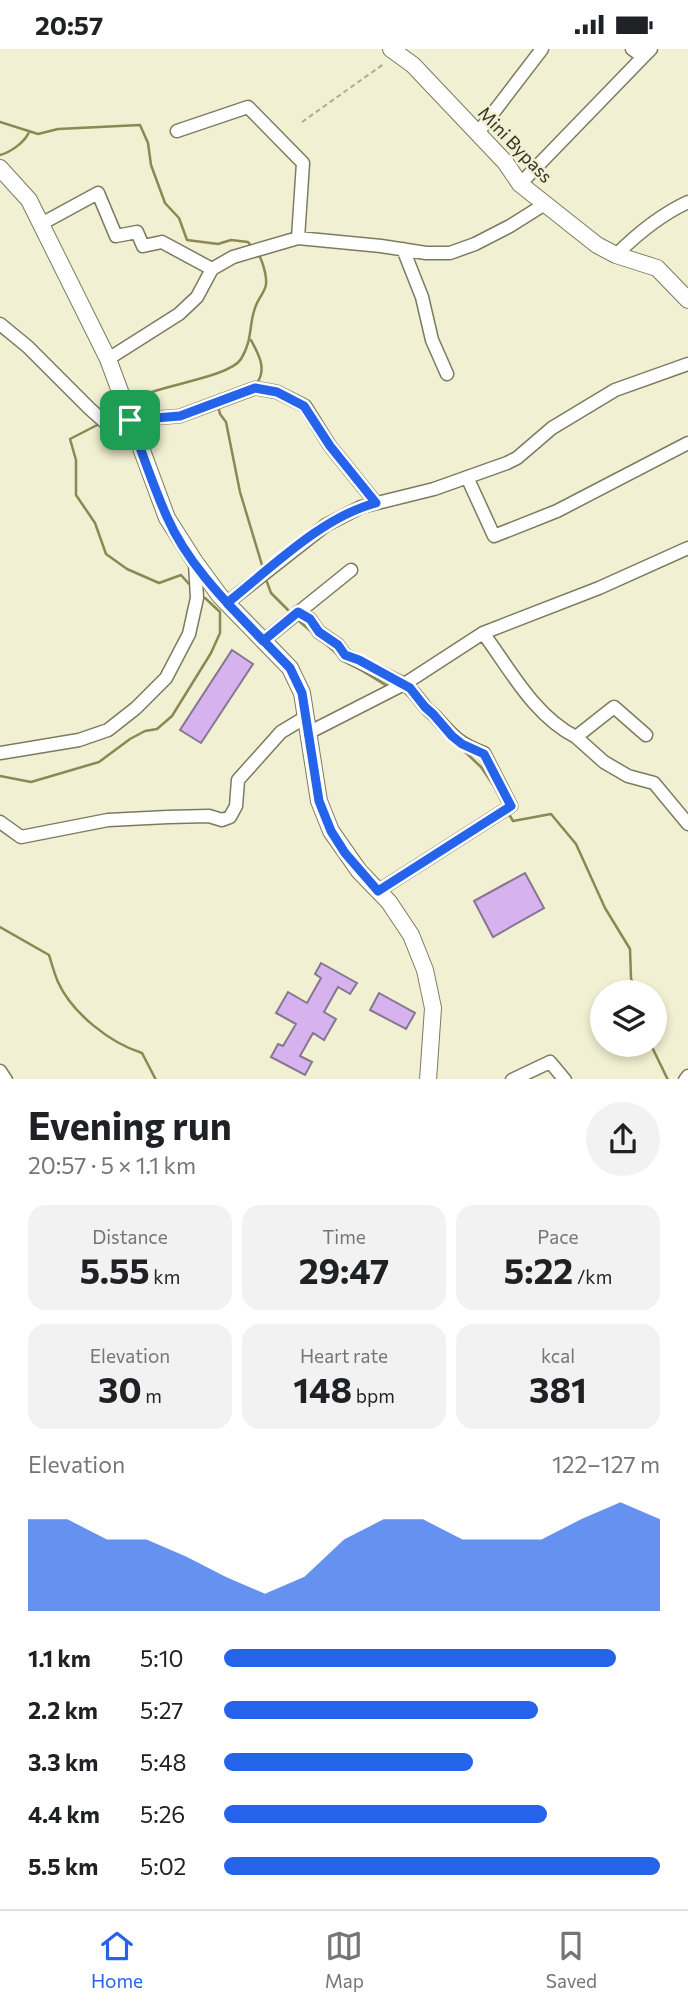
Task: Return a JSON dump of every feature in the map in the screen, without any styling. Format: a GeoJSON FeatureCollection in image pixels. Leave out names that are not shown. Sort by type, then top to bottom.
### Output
{"type":"FeatureCollection","features":[{"type":"Feature","properties":{"kind":"main road","name":"Mini Bypass"},"geometry":{"type":"LineString","coordinates":[[394,51],[413,65],[505,162],[520,184],[597,245],[616,255],[657,268],[688,300]]}},
{"type":"Feature","properties":{"kind":"main road"},"geometry":{"type":"LineString","coordinates":[[0,168],[29,199],[108,359],[167,519],[195,562],[227,603],[290,668],[302,693],[319,801],[331,831],[359,871],[389,902],[411,935],[425,971],[433,1008],[428,1079]]}},
{"type":"Feature","properties":{"kind":"street"},"geometry":{"type":"LineString","coordinates":[[477,134],[542,49]]}},
{"type":"Feature","properties":{"kind":"street"},"geometry":{"type":"LineString","coordinates":[[520,184],[642,52]]}},
{"type":"Feature","properties":{"kind":"street"},"geometry":{"type":"LineString","coordinates":[[177,131],[248,107],[303,163],[298,238]]}},
{"type":"Feature","properties":{"kind":"street"},"geometry":{"type":"LineString","coordinates":[[41,224],[98,193],[116,236],[137,232],[144,246],[162,242],[212,269]]}},
{"type":"Feature","properties":{"kind":"street"},"geometry":{"type":"LineString","coordinates":[[616,255],[640,231],[688,202]]}},
{"type":"Feature","properties":{"kind":"street"},"geometry":{"type":"LineString","coordinates":[[108,359],[179,314],[197,297],[212,269],[233,257],[298,238],[426,253],[450,253],[510,226],[545,204]]}},
{"type":"Feature","properties":{"kind":"street"},"geometry":{"type":"LineString","coordinates":[[404,249],[422,297],[432,340],[447,374]]}},
{"type":"Feature","properties":{"kind":"street"},"geometry":{"type":"LineString","coordinates":[[0,324],[28,347],[108,425],[128,415],[180,416],[255,388],[277,392],[304,406],[330,446],[376,503]]}},
{"type":"Feature","properties":{"kind":"street"},"geometry":{"type":"LineString","coordinates":[[227,603],[326,525],[361,507],[434,489],[517,458],[552,429],[615,390],[688,364]]}},
{"type":"Feature","properties":{"kind":"street"},"geometry":{"type":"LineString","coordinates":[[467,477],[494,536],[557,512],[688,443]]}},
{"type":"Feature","properties":{"kind":"street"},"geometry":{"type":"LineString","coordinates":[[0,823],[21,837],[108,820],[195,816],[222,820],[230,817],[236,806],[238,781],[281,732],[307,725],[403,684],[482,633],[599,588],[688,548]]}},
{"type":"Feature","properties":{"kind":"street"},"geometry":{"type":"LineString","coordinates":[[0,754],[79,740],[108,730],[136,708],[166,678],[188,634],[197,598],[195,562]]}},
{"type":"Feature","properties":{"kind":"street"},"geometry":{"type":"LineString","coordinates":[[263,641],[351,570]]}},
{"type":"Feature","properties":{"kind":"street"},"geometry":{"type":"LineString","coordinates":[[298,612],[310,619],[319,632],[338,645],[350,658],[359,660],[410,688],[462,744],[484,754],[511,806],[378,891]]}},
{"type":"Feature","properties":{"kind":"street"},"geometry":{"type":"LineString","coordinates":[[482,633],[513,678],[548,717],[604,762],[628,776],[654,783],[688,824]]}},
{"type":"Feature","properties":{"kind":"street"},"geometry":{"type":"LineString","coordinates":[[576,737],[614,707],[646,734]]}},
{"type":"Feature","properties":{"kind":"street"},"geometry":{"type":"LineString","coordinates":[[514,1079],[550,1062],[564,1079]]}},
{"type":"Feature","properties":{"kind":"path"},"geometry":{"type":"LineString","coordinates":[[302,122],[394,51]]}},
{"type":"Feature","properties":{"kind":"building"},"geometry":{"type":"Polygon","coordinates":[[[232,650],[253,664],[201,743],[180,730],[232,650]]]}},
{"type":"Feature","properties":{"kind":"building"},"geometry":{"type":"Polygon","coordinates":[[[525,873],[544,908],[493,937],[474,901],[525,873]]]}},
{"type":"Feature","properties":{"kind":"building"},"geometry":{"type":"Polygon","coordinates":[[[321,963],[357,983],[350,994],[338,987],[324,1012],[336,1019],[324,1040],[313,1033],[300,1056],[312,1062],[305,1075],[271,1057],[278,1044],[283,1046],[296,1024],[276,1013],[288,992],[307,1003],[321,978],[315,974],[321,963]]]}},
{"type":"Feature","properties":{"kind":"building"},"geometry":{"type":"Polygon","coordinates":[[[379,993],[415,1013],[406,1029],[370,1010],[379,993]]]}},
{"type":"Feature","properties":{"kind":"waterway"},"geometry":{"type":"LineString","coordinates":[[0,122],[38,134],[58,129],[140,125],[148,143],[151,165],[165,203],[179,218],[187,240],[218,244],[231,240],[248,242],[251,246]]}},
{"type":"Feature","properties":{"kind":"waterway"},"geometry":{"type":"LineString","coordinates":[[0,155],[17,146],[29,132]]}},
{"type":"Feature","properties":{"kind":"waterway"},"geometry":{"type":"LineString","coordinates":[[131,400],[156,390],[207,377],[234,366],[241,359],[248,344],[254,310],[266,286],[265,272],[258,254]]}},
{"type":"Feature","properties":{"kind":"waterway"},"geometry":{"type":"LineString","coordinates":[[251,340],[262,367],[260,379],[256,384]]}},
{"type":"Feature","properties":{"kind":"waterway"},"geometry":{"type":"LineString","coordinates":[[218,406],[226,422],[240,492],[262,565]]}},
{"type":"Feature","properties":{"kind":"waterway"},"geometry":{"type":"LineString","coordinates":[[107,419],[122,409]]}},
{"type":"Feature","properties":{"kind":"waterway"},"geometry":{"type":"LineString","coordinates":[[101,423],[70,439],[76,460],[76,495],[95,523],[106,554],[127,569],[159,583],[181,575],[189,584]]}},
{"type":"Feature","properties":{"kind":"waterway"},"geometry":{"type":"LineString","coordinates":[[267,582],[271,593],[288,610]]}},
{"type":"Feature","properties":{"kind":"waterway"},"geometry":{"type":"LineString","coordinates":[[0,776],[31,782],[99,762],[130,739],[145,731],[157,729],[172,716],[211,653],[220,633],[220,612],[205,598]]}},
{"type":"Feature","properties":{"kind":"waterway"},"geometry":{"type":"LineString","coordinates":[[300,622],[313,633]]}},
{"type":"Feature","properties":{"kind":"waterway"},"geometry":{"type":"LineString","coordinates":[[326,644],[337,654]]}},
{"type":"Feature","properties":{"kind":"waterway"},"geometry":{"type":"LineString","coordinates":[[348,662],[387,686]]}},
{"type":"Feature","properties":{"kind":"waterway"},"geometry":{"type":"LineString","coordinates":[[462,749],[481,767],[496,789]]}},
{"type":"Feature","properties":{"kind":"waterway"},"geometry":{"type":"LineString","coordinates":[[510,816],[513,821],[551,814],[576,844],[605,908],[630,949],[632,980]]}},
{"type":"Feature","properties":{"kind":"waterway"},"geometry":{"type":"LineString","coordinates":[[0,927],[49,955],[58,982],[73,1005],[105,1034],[142,1053],[155,1079]]}},
{"type":"Feature","properties":{"kind":"waterway"},"geometry":{"type":"LineString","coordinates":[[657,1057],[668,1079]]}},
{"type":"Feature","properties":{"kind":"route"},"geometry":{"type":"LineString","coordinates":[[130,420],[167,519],[220,596],[263,641],[298,612],[305,615],[319,632],[338,645],[345,655],[410,688],[452,736],[484,754],[511,806],[378,891],[345,853],[331,831],[319,801],[302,693],[290,668],[263,641],[227,603],[326,525],[361,507],[376,503],[330,446],[304,406],[277,392],[255,388],[180,416],[130,420]]}}]}
